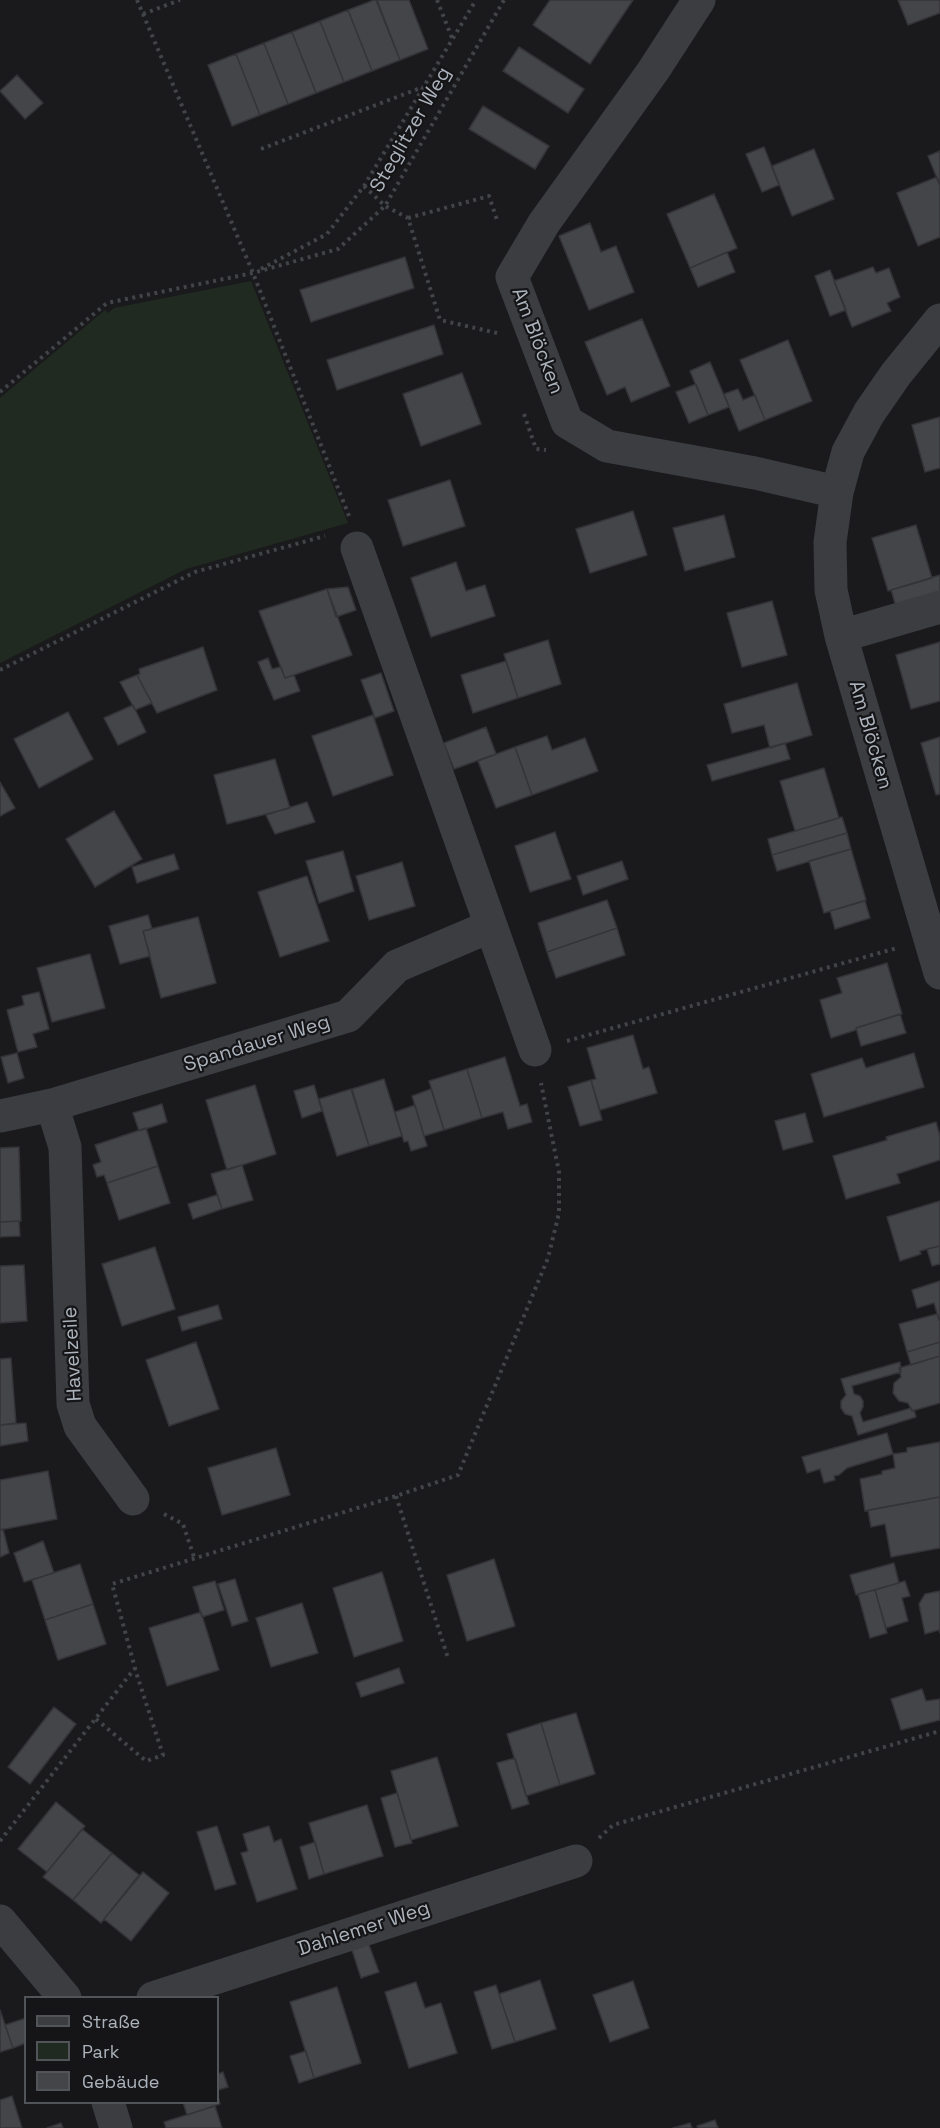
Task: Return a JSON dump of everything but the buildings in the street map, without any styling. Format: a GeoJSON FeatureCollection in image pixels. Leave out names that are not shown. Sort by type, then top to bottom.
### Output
{"type":"FeatureCollection","features":[{"type":"Feature","properties":{"kind":"street","name":"Am Blöcken"},"geometry":{"type":"LineString","coordinates":[[699,0],[653,71],[544,224],[512,277],[567,422],[607,446],[755,473],[837,492]]}},
{"type":"Feature","properties":{"kind":"street","name":"Am Blöcken"},"geometry":{"type":"LineString","coordinates":[[940,320],[896,374],[869,413],[848,452],[837,492],[830,542],[831,590],[841,636],[940,973]]}},
{"type":"Feature","properties":{"kind":"street"},"geometry":{"type":"LineString","coordinates":[[355,538],[535,1050]]}},
{"type":"Feature","properties":{"kind":"street"},"geometry":{"type":"LineString","coordinates":[[841,636],[940,607]]}},
{"type":"Feature","properties":{"kind":"street","name":"Spandauer Weg"},"geometry":{"type":"LineString","coordinates":[[0,1116],[52,1106],[348,1016],[397,966],[491,926]]}},
{"type":"Feature","properties":{"kind":"street","name":"Havelzeile"},"geometry":{"type":"LineString","coordinates":[[52,1106],[65,1147],[73,1404],[80,1426],[133,1499]]}},
{"type":"Feature","properties":{"kind":"street","name":"Dahlemer Weg"},"geometry":{"type":"LineString","coordinates":[[159,1996],[576,1861]]}},
{"type":"Feature","properties":{"kind":"street"},"geometry":{"type":"LineString","coordinates":[[0,1921],[63,1996]]}},
{"type":"Feature","properties":{"kind":"street"},"geometry":{"type":"LineString","coordinates":[[108,2104],[116,2128]]}},
{"type":"Feature","properties":{"kind":"path"},"geometry":{"type":"LineString","coordinates":[[0,670],[195,572],[355,538],[253,273],[137,0]]}},
{"type":"Feature","properties":{"kind":"path"},"geometry":{"type":"LineString","coordinates":[[143,14],[180,0]]}},
{"type":"Feature","properties":{"kind":"path"},"geometry":{"type":"LineString","coordinates":[[437,0],[453,39]]}},
{"type":"Feature","properties":{"kind":"path","name":"Steglitzer Weg"},"geometry":{"type":"LineString","coordinates":[[253,273],[327,234],[364,186],[476,0]]}},
{"type":"Feature","properties":{"kind":"path","name":"Steglitzer Weg"},"geometry":{"type":"LineString","coordinates":[[0,392],[107,303],[253,273],[338,249],[384,206],[504,0]]}},
{"type":"Feature","properties":{"kind":"path"},"geometry":{"type":"LineString","coordinates":[[261,149],[424,87]]}},
{"type":"Feature","properties":{"kind":"path"},"geometry":{"type":"LineString","coordinates":[[364,186],[384,206],[408,218],[489,195],[497,220]]}},
{"type":"Feature","properties":{"kind":"path"},"geometry":{"type":"LineString","coordinates":[[408,218],[436,302]]}},
{"type":"Feature","properties":{"kind":"path"},"geometry":{"type":"LineString","coordinates":[[96,1719],[146,1761],[163,1755],[135,1668],[112,1584],[458,1475],[548,1258],[560,1213],[559,1172],[535,1050],[930,938]]}},
{"type":"Feature","properties":{"kind":"path"},"geometry":{"type":"LineString","coordinates":[[396,1496],[448,1658]]}},
{"type":"Feature","properties":{"kind":"path"},"geometry":{"type":"LineString","coordinates":[[133,1499],[183,1524],[194,1557]]}},
{"type":"Feature","properties":{"kind":"path"},"geometry":{"type":"LineString","coordinates":[[0,1841],[135,1668]]}},
{"type":"Feature","properties":{"kind":"path"},"geometry":{"type":"LineString","coordinates":[[576,1861],[613,1825],[940,1731]]}},
{"type":"Feature","properties":{"kind":"green space"},"geometry":{"type":"Polygon","coordinates":[[[251,281],[348,523],[186,569],[0,663],[0,398],[105,310],[108,313],[114,308],[251,281]]]}}]}
